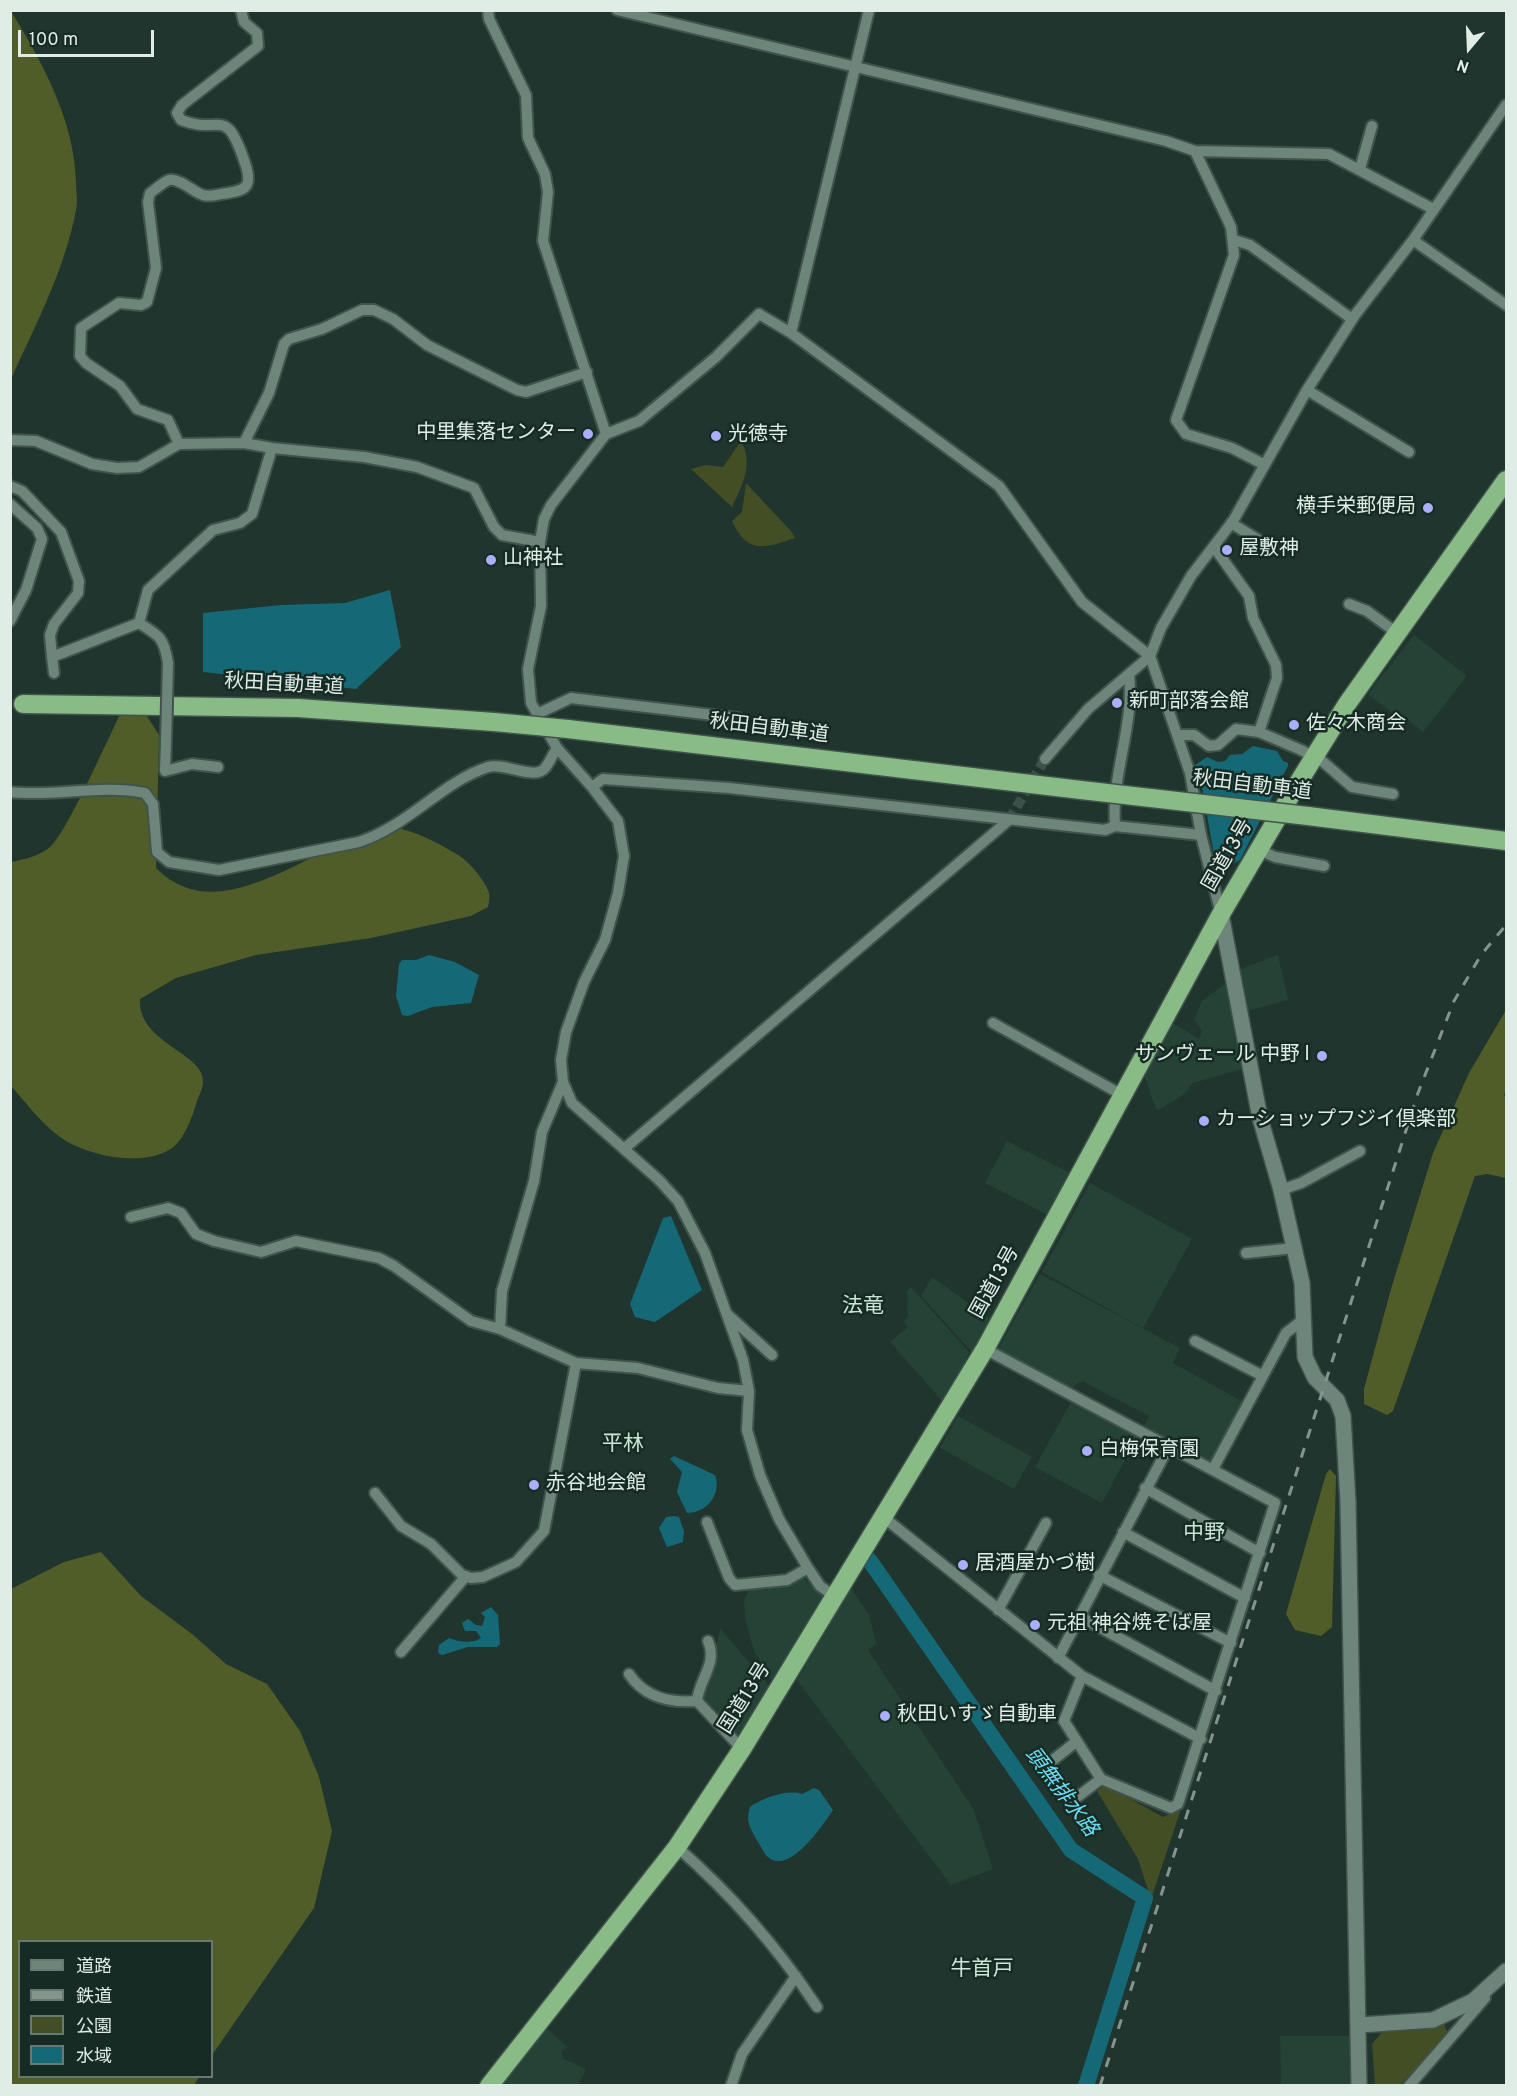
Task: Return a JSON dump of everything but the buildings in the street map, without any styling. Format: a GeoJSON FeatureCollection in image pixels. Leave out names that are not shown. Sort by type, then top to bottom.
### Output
{"type":"FeatureCollection","features":[{"type":"Feature","properties":{"kind":"highway","name":"国道13号"},"geometry":{"type":"LineString","coordinates":[[489,2085],[676,1847],[742,1749],[985,1349],[1258,850],[1314,757],[1397,633],[1506,480]]}},
{"type":"Feature","properties":{"kind":"highway","name":"秋田自動車道"},"geometry":{"type":"LineString","coordinates":[[23,704],[287,707],[494,722],[1081,789],[1506,841]]}},
{"type":"Feature","properties":{"kind":"street"},"geometry":{"type":"LineString","coordinates":[[179,444],[168,420],[137,409],[120,386],[86,363],[80,356],[81,328],[119,303],[141,305],[147,302],[156,268],[148,202],[150,194],[168,180],[175,181],[205,196],[241,192],[247,185],[249,175],[233,132],[221,124],[187,123],[180,120],[177,112],[182,105],[258,46],[257,33],[244,22],[241,10]]}},
{"type":"Feature","properties":{"kind":"street"},"geometry":{"type":"LineString","coordinates":[[488,10],[489,19],[526,95],[528,138],[544,174],[548,192],[543,241],[606,434]]}},
{"type":"Feature","properties":{"kind":"street"},"geometry":{"type":"LineString","coordinates":[[616,10],[855,69],[1156,139],[1195,151],[1329,154],[1433,209]]}},
{"type":"Feature","properties":{"kind":"street"},"geometry":{"type":"LineString","coordinates":[[791,333],[869,10]]}},
{"type":"Feature","properties":{"kind":"street"},"geometry":{"type":"LineString","coordinates":[[1045,759],[1088,709],[1150,656],[1161,628],[1186,585],[1231,523],[1263,464],[1352,319],[1413,240],[1506,105]]}},
{"type":"Feature","properties":{"kind":"street"},"geometry":{"type":"LineString","coordinates":[[1360,169],[1372,126]]}},
{"type":"Feature","properties":{"kind":"street"},"geometry":{"type":"LineString","coordinates":[[1195,151],[1231,227],[1234,255],[1176,420],[1186,434],[1232,448],[1263,464]]}},
{"type":"Feature","properties":{"kind":"street"},"geometry":{"type":"LineString","coordinates":[[1234,240],[1250,245],[1352,319]]}},
{"type":"Feature","properties":{"kind":"street"},"geometry":{"type":"LineString","coordinates":[[1413,240],[1506,305]]}},
{"type":"Feature","properties":{"kind":"street"},"geometry":{"type":"LineString","coordinates":[[244,443],[269,393],[284,344],[289,339],[322,328],[362,310],[374,310],[384,314],[427,345],[517,390],[526,392],[587,372]]}},
{"type":"Feature","properties":{"kind":"street"},"geometry":{"type":"LineString","coordinates":[[834,1596],[820,1586],[808,1568],[779,1519],[760,1475],[747,1430],[749,1391],[743,1360],[705,1253],[678,1201],[625,1148],[572,1103],[563,1082],[561,1060],[566,1032],[584,982],[605,940],[618,893],[624,856],[618,822],[592,787],[557,748],[531,703],[528,669],[541,606],[540,542],[544,519],[551,505],[606,434],[639,421],[717,357],[759,314],[791,333],[999,486],[1082,602],[1150,656],[1190,773],[1201,835],[1221,914],[1260,1118],[1295,1248],[1302,1283],[1305,1319],[1303,1339],[1309,1367],[1337,1400],[1345,1434],[1360,2025],[1359,2085]]}},
{"type":"Feature","properties":{"kind":"street"},"geometry":{"type":"LineString","coordinates":[[1307,390],[1409,452]]}},
{"type":"Feature","properties":{"kind":"street"},"geometry":{"type":"LineString","coordinates":[[10,440],[36,441],[92,464],[117,468],[139,467],[179,444],[244,443],[272,448],[364,456],[417,468],[474,488],[494,527],[502,535],[540,542]]}},
{"type":"Feature","properties":{"kind":"street"},"geometry":{"type":"LineString","coordinates":[[139,623],[148,590],[213,530],[240,524],[252,514],[272,448]]}},
{"type":"Feature","properties":{"kind":"street"},"geometry":{"type":"LineString","coordinates":[[10,486],[22,491],[61,532],[79,580],[78,593],[54,624],[50,635],[54,673]]}},
{"type":"Feature","properties":{"kind":"street"},"geometry":{"type":"LineString","coordinates":[[10,504],[37,528],[42,539],[26,590],[10,621]]}},
{"type":"Feature","properties":{"kind":"street"},"geometry":{"type":"LineString","coordinates":[[1231,523],[1265,544]]}},
{"type":"Feature","properties":{"kind":"street"},"geometry":{"type":"LineString","coordinates":[[1214,547],[1249,596],[1253,618],[1276,665],[1277,678],[1259,732]]}},
{"type":"Feature","properties":{"kind":"street"},"geometry":{"type":"LineString","coordinates":[[1349,604],[1368,611],[1397,633]]}},
{"type":"Feature","properties":{"kind":"street"},"geometry":{"type":"LineString","coordinates":[[52,657],[139,623]]}},
{"type":"Feature","properties":{"kind":"street"},"geometry":{"type":"LineString","coordinates":[[139,623],[159,636],[165,644],[168,663],[165,771],[192,764],[218,767]]}},
{"type":"Feature","properties":{"kind":"street"},"geometry":{"type":"LineString","coordinates":[[1115,826],[1119,776],[1132,698],[1129,674]]}},
{"type":"Feature","properties":{"kind":"street"},"geometry":{"type":"LineString","coordinates":[[537,714],[571,698],[738,718]]}},
{"type":"Feature","properties":{"kind":"street"},"geometry":{"type":"LineString","coordinates":[[1177,735],[1194,735],[1209,746],[1218,745],[1236,729],[1259,732],[1314,757],[1352,787],[1393,794]]}},
{"type":"Feature","properties":{"kind":"street"},"geometry":{"type":"LineString","coordinates":[[10,792],[34,795],[129,790],[145,793],[153,804],[157,852],[169,862],[219,870],[359,842],[382,835],[469,776],[490,766],[507,766],[536,774],[544,770],[557,748]]}},
{"type":"Feature","properties":{"kind":"street"},"geometry":{"type":"LineString","coordinates":[[592,787],[603,779],[718,788],[1105,830],[1115,826],[1201,835]]}},
{"type":"Feature","properties":{"kind":"street"},"geometry":{"type":"LineString","coordinates":[[625,1148],[1009,820]]}},
{"type":"Feature","properties":{"kind":"street"},"geometry":{"type":"LineString","coordinates":[[1258,850],[1275,856],[1324,866]]}},
{"type":"Feature","properties":{"kind":"street"},"geometry":{"type":"LineString","coordinates":[[993,1023],[1124,1096]]}},
{"type":"Feature","properties":{"kind":"street"},"geometry":{"type":"LineString","coordinates":[[500,1329],[502,1291],[534,1182],[542,1132],[563,1082]]}},
{"type":"Feature","properties":{"kind":"street"},"geometry":{"type":"LineString","coordinates":[[1281,1190],[1301,1183],[1360,1150]]}},
{"type":"Feature","properties":{"kind":"street"},"geometry":{"type":"LineString","coordinates":[[130,1217],[168,1208],[181,1213],[196,1234],[214,1241],[261,1252],[296,1241],[379,1258],[394,1266],[471,1321],[500,1329],[576,1363],[638,1368],[718,1388],[749,1391]]}},
{"type":"Feature","properties":{"kind":"street"},"geometry":{"type":"LineString","coordinates":[[1246,1252],[1295,1248]]}},
{"type":"Feature","properties":{"kind":"street"},"geometry":{"type":"LineString","coordinates":[[725,1312],[772,1355]]}},
{"type":"Feature","properties":{"kind":"street"},"geometry":{"type":"LineString","coordinates":[[1213,1469],[1286,1333],[1305,1319]]}},
{"type":"Feature","properties":{"kind":"street"},"geometry":{"type":"LineString","coordinates":[[1195,1341],[1263,1376]]}},
{"type":"Feature","properties":{"kind":"street"},"geometry":{"type":"LineString","coordinates":[[985,1349],[1275,1503],[1201,1739],[1178,1804],[1171,1809],[1101,1779],[1064,1721],[1082,1676]]}},
{"type":"Feature","properties":{"kind":"street"},"geometry":{"type":"LineString","coordinates":[[375,1493],[401,1526],[431,1544],[466,1576],[483,1577],[516,1562],[544,1531],[576,1363]]}},
{"type":"Feature","properties":{"kind":"street"},"geometry":{"type":"LineString","coordinates":[[1058,1658],[1099,1575],[1169,1446]]}},
{"type":"Feature","properties":{"kind":"street"},"geometry":{"type":"LineString","coordinates":[[1145,1488],[1260,1552]]}},
{"type":"Feature","properties":{"kind":"street"},"geometry":{"type":"LineString","coordinates":[[882,1516],[1082,1676],[1201,1739]]}},
{"type":"Feature","properties":{"kind":"street"},"geometry":{"type":"LineString","coordinates":[[707,1522],[729,1578],[735,1585],[787,1580],[808,1568]]}},
{"type":"Feature","properties":{"kind":"street"},"geometry":{"type":"LineString","coordinates":[[998,1610],[1046,1523]]}},
{"type":"Feature","properties":{"kind":"street"},"geometry":{"type":"LineString","coordinates":[[1123,1532],[1245,1598]]}},
{"type":"Feature","properties":{"kind":"street"},"geometry":{"type":"LineString","coordinates":[[1099,1575],[1231,1644]]}},
{"type":"Feature","properties":{"kind":"street"},"geometry":{"type":"LineString","coordinates":[[401,1652],[466,1576]]}},
{"type":"Feature","properties":{"kind":"street"},"geometry":{"type":"LineString","coordinates":[[1079,1616],[1216,1691]]}},
{"type":"Feature","properties":{"kind":"street"},"geometry":{"type":"LineString","coordinates":[[708,1641],[712,1651],[711,1661],[707,1676],[698,1690],[697,1701],[742,1749]]}},
{"type":"Feature","properties":{"kind":"street"},"geometry":{"type":"LineString","coordinates":[[629,1674],[635,1683],[652,1695],[674,1702],[697,1701]]}},
{"type":"Feature","properties":{"kind":"street"},"geometry":{"type":"LineString","coordinates":[[1077,1741],[1048,1764],[1072,1801],[1101,1779]]}},
{"type":"Feature","properties":{"kind":"street"},"geometry":{"type":"LineString","coordinates":[[676,1847],[709,1875],[796,1976],[817,2007]]}},
{"type":"Feature","properties":{"kind":"street"},"geometry":{"type":"LineString","coordinates":[[1360,2025],[1433,2020],[1473,2001],[1506,1972]]}},
{"type":"Feature","properties":{"kind":"street"},"geometry":{"type":"LineString","coordinates":[[1409,2085],[1506,1972]]}},
{"type":"Feature","properties":{"kind":"street"},"geometry":{"type":"LineString","coordinates":[[731,2085],[742,2054],[796,1976]]}},
{"type":"Feature","properties":{"kind":"shaded area"},"geometry":{"type":"Polygon","coordinates":[[[1414,635],[1467,676],[1423,732],[1403,716],[1400,719],[1368,694],[1414,635]]]}},
{"type":"Feature","properties":{"kind":"shaded area"},"geometry":{"type":"Polygon","coordinates":[[[1278,955],[1288,1000],[1248,1011],[1240,969],[1278,955]]]}},
{"type":"Feature","properties":{"kind":"shaded area"},"geometry":{"type":"Polygon","coordinates":[[[1227,982],[1243,1069],[1193,1083],[1183,1095],[1157,1111],[1144,1075],[1170,1021],[1199,1039],[1202,1031],[1194,1019],[1202,1001],[1227,982]]]}},
{"type":"Feature","properties":{"kind":"shaded area"},"geometry":{"type":"Polygon","coordinates":[[[1007,1141],[1074,1175],[1052,1217],[985,1183],[1007,1141]]]}},
{"type":"Feature","properties":{"kind":"shaded area"},"geometry":{"type":"Polygon","coordinates":[[[1090,1183],[1192,1239],[1143,1328],[1042,1272],[1090,1183]]]}},
{"type":"Feature","properties":{"kind":"shaded area"},"geometry":{"type":"Polygon","coordinates":[[[1040,1274],[1180,1348],[1173,1363],[1243,1402],[1211,1462],[1143,1428],[1149,1416],[1082,1381],[1070,1388],[998,1349],[1040,1274]]]}},
{"type":"Feature","properties":{"kind":"shaded area"},"geometry":{"type":"Polygon","coordinates":[[[932,1277],[994,1321],[972,1352],[921,1296],[932,1277]]]}},
{"type":"Feature","properties":{"kind":"shaded area"},"geometry":{"type":"Polygon","coordinates":[[[911,1287],[969,1352],[957,1382],[944,1403],[890,1342],[908,1327],[903,1322],[908,1317],[907,1290],[911,1287]]]}},
{"type":"Feature","properties":{"kind":"shaded area","name":"白梅保育園"},"geometry":{"type":"Polygon","coordinates":[[[1072,1400],[1138,1436],[1102,1503],[1035,1467],[1072,1400]]]}},
{"type":"Feature","properties":{"kind":"shaded area"},"geometry":{"type":"Polygon","coordinates":[[[958,1416],[1032,1457],[1014,1489],[940,1448],[958,1416]]]}},
{"type":"Feature","properties":{"kind":"shaded area"},"geometry":{"type":"Polygon","coordinates":[[[803,1577],[825,1600],[771,1680],[754,1651],[745,1619],[744,1600],[750,1589],[785,1585],[803,1577]]]}},
{"type":"Feature","properties":{"kind":"shaded area"},"geometry":{"type":"Polygon","coordinates":[[[851,1588],[869,1615],[876,1643],[868,1650],[974,1810],[993,1869],[951,1885],[797,1680],[851,1588]]]}},
{"type":"Feature","properties":{"kind":"shaded area"},"geometry":{"type":"Polygon","coordinates":[[[720,1628],[770,1687],[738,1735],[699,1696],[712,1668],[720,1628]]]}},
{"type":"Feature","properties":{"kind":"shaded area"},"geometry":{"type":"Polygon","coordinates":[[[546,2028],[568,2047],[561,2052],[564,2059],[586,2069],[578,2085],[500,2086],[546,2028]]]}},
{"type":"Feature","properties":{"kind":"shaded area"},"geometry":{"type":"Polygon","coordinates":[[[1280,2036],[1350,2036],[1350,2085],[1281,2085],[1280,2036]]]}},
{"type":"Feature","properties":{"kind":"green space"},"geometry":{"type":"Polygon","coordinates":[[[11,11],[45,72],[63,114],[74,159],[77,200],[65,254],[40,317],[11,379],[11,11]]]}},
{"type":"Feature","properties":{"kind":"green space"},"geometry":{"type":"Polygon","coordinates":[[[741,441],[747,466],[743,483],[732,507],[691,469],[706,465],[723,467],[741,441]]]}},
{"type":"Feature","properties":{"kind":"green space"},"geometry":{"type":"Polygon","coordinates":[[[746,483],[795,538],[766,546],[751,544],[744,539],[732,521],[742,512],[746,483]]]}},
{"type":"Feature","properties":{"kind":"green space"},"geometry":{"type":"Polygon","coordinates":[[[123,709],[143,710],[159,735],[156,868],[180,885],[206,892],[233,889],[260,881],[341,843],[391,827],[426,838],[462,858],[481,877],[489,893],[488,907],[471,916],[371,938],[256,955],[176,978],[140,999],[142,1014],[149,1026],[159,1037],[194,1063],[201,1072],[203,1082],[190,1122],[176,1144],[161,1154],[134,1158],[119,1158],[90,1152],[66,1141],[44,1123],[11,1086],[11,862],[40,854],[57,839],[77,805],[123,709]]]}},
{"type":"Feature","properties":{"kind":"green space"},"geometry":{"type":"Polygon","coordinates":[[[1506,1010],[1506,1089],[1504,1095],[1506,1099],[1506,1178],[1487,1174],[1475,1176],[1393,1411],[1387,1415],[1364,1404],[1364,1389],[1391,1289],[1433,1153],[1469,1073],[1506,1010]]]}},
{"type":"Feature","properties":{"kind":"green space"},"geometry":{"type":"Polygon","coordinates":[[[1330,1469],[1336,1476],[1332,1627],[1321,1636],[1295,1630],[1286,1614],[1326,1474],[1330,1469]]]}},
{"type":"Feature","properties":{"kind":"green space"},"geometry":{"type":"Polygon","coordinates":[[[101,1552],[141,1596],[192,1634],[226,1664],[267,1684],[300,1731],[319,1777],[332,1831],[314,1908],[213,2054],[213,1940],[18,1940],[18,2078],[198,2078],[194,2085],[11,2085],[11,1589],[64,1562],[101,1552]]]}},
{"type":"Feature","properties":{"kind":"green space"},"geometry":{"type":"Polygon","coordinates":[[[1105,1785],[1163,1817],[1181,1809],[1151,1899],[1138,1859],[1097,1791],[1105,1785]]]}},
{"type":"Feature","properties":{"kind":"green space"},"geometry":{"type":"Polygon","coordinates":[[[1444,2024],[1448,2034],[1400,2085],[1375,2085],[1372,2044],[1383,2031],[1423,2030],[1444,2024]]]}},
{"type":"Feature","properties":{"kind":"water"},"geometry":{"type":"Polygon","coordinates":[[[390,590],[401,647],[356,689],[203,672],[203,613],[281,605],[345,603],[390,590]]]}},
{"type":"Feature","properties":{"kind":"water"},"geometry":{"type":"Polygon","coordinates":[[[1253,746],[1277,751],[1288,766],[1240,860],[1217,872],[1200,775],[1194,766],[1207,757],[1218,762],[1225,761],[1230,755],[1242,754],[1253,746]]]}},
{"type":"Feature","properties":{"kind":"water"},"geometry":{"type":"Polygon","coordinates":[[[429,955],[455,962],[479,975],[471,1003],[432,1007],[408,1016],[402,1015],[396,996],[399,964],[402,960],[416,960],[429,955]]]}},
{"type":"Feature","properties":{"kind":"water"},"geometry":{"type":"Polygon","coordinates":[[[671,1216],[702,1290],[655,1322],[635,1317],[630,1304],[663,1218],[671,1216]]]}},
{"type":"Feature","properties":{"kind":"water"},"geometry":{"type":"Polygon","coordinates":[[[674,1456],[715,1475],[717,1482],[714,1495],[701,1510],[687,1513],[677,1492],[682,1472],[670,1459],[674,1456]]]}},
{"type":"Feature","properties":{"kind":"water"},"geometry":{"type":"Polygon","coordinates":[[[666,1517],[679,1517],[684,1531],[683,1542],[667,1547],[659,1528],[666,1517]]]}},
{"type":"Feature","properties":{"kind":"water"},"geometry":{"type":"Polygon","coordinates":[[[491,1607],[498,1615],[500,1644],[497,1647],[468,1647],[442,1655],[438,1653],[439,1645],[449,1638],[465,1642],[481,1638],[476,1631],[465,1631],[462,1623],[468,1619],[482,1626],[485,1617],[481,1613],[491,1607]]]}},
{"type":"Feature","properties":{"kind":"water"},"geometry":{"type":"Polygon","coordinates":[[[814,1788],[819,1790],[833,1810],[814,1836],[795,1854],[786,1860],[776,1861],[768,1857],[750,1825],[748,1817],[750,1807],[775,1795],[802,1794],[814,1788]]]}},
{"type":"Feature","properties":{"kind":"waterway","name":"頭無排水路"},"geometry":{"type":"LineString","coordinates":[[870,1561],[1071,1850],[1145,1898],[1086,2086]]}},
{"type":"Feature","properties":{"kind":"tunnel"},"geometry":{"type":"LineString","coordinates":[[1009,820],[1045,759]]}},
{"type":"Feature","properties":{"kind":"railway"},"geometry":{"type":"LineString","coordinates":[[1100,2086],[1418,1093],[1454,1001],[1481,955],[1506,925]]}},
{"type":"Feature","properties":{"kind":"place","name":"中里集落センター"},"geometry":{"type":"Point","coordinates":[588,434]}},
{"type":"Feature","properties":{"kind":"place","name":"光徳寺"},"geometry":{"type":"Point","coordinates":[716,436]}},
{"type":"Feature","properties":{"kind":"place","name":"横手栄郵便局"},"geometry":{"type":"Point","coordinates":[1428,508]}},
{"type":"Feature","properties":{"kind":"place","name":"屋敷神"},"geometry":{"type":"Point","coordinates":[1227,550]}},
{"type":"Feature","properties":{"kind":"place","name":"山神社"},"geometry":{"type":"Point","coordinates":[491,560]}},
{"type":"Feature","properties":{"kind":"place","name":"新町部落会館"},"geometry":{"type":"Point","coordinates":[1117,703]}},
{"type":"Feature","properties":{"kind":"place","name":"佐々木商会"},"geometry":{"type":"Point","coordinates":[1294,725]}},
{"type":"Feature","properties":{"kind":"place","name":"サンヴェール 中野 I"},"geometry":{"type":"Point","coordinates":[1322,1056]}},
{"type":"Feature","properties":{"kind":"place","name":"カーショップフジイ倶楽部"},"geometry":{"type":"Point","coordinates":[1204,1121]}},
{"type":"Feature","properties":{"kind":"place","name":"白梅保育園"},"geometry":{"type":"Point","coordinates":[1087,1451]}},
{"type":"Feature","properties":{"kind":"place","name":"赤谷地会館"},"geometry":{"type":"Point","coordinates":[534,1485]}},
{"type":"Feature","properties":{"kind":"place","name":"居酒屋かづ樹"},"geometry":{"type":"Point","coordinates":[963,1565]}},
{"type":"Feature","properties":{"kind":"place","name":"元祖 神谷焼そば屋"},"geometry":{"type":"Point","coordinates":[1035,1625]}},
{"type":"Feature","properties":{"kind":"place","name":"秋田いすゞ自動車"},"geometry":{"type":"Point","coordinates":[885,1716]}},
{"type":"Feature","properties":{"kind":"district","name":"法竜"},"geometry":{"type":"Point","coordinates":[863,1308]}},
{"type":"Feature","properties":{"kind":"district","name":"平林"},"geometry":{"type":"Point","coordinates":[623,1446]}},
{"type":"Feature","properties":{"kind":"district","name":"中野"},"geometry":{"type":"Point","coordinates":[1204,1535]}},
{"type":"Feature","properties":{"kind":"district","name":"牛首戸"},"geometry":{"type":"Point","coordinates":[982,1971]}}]}
